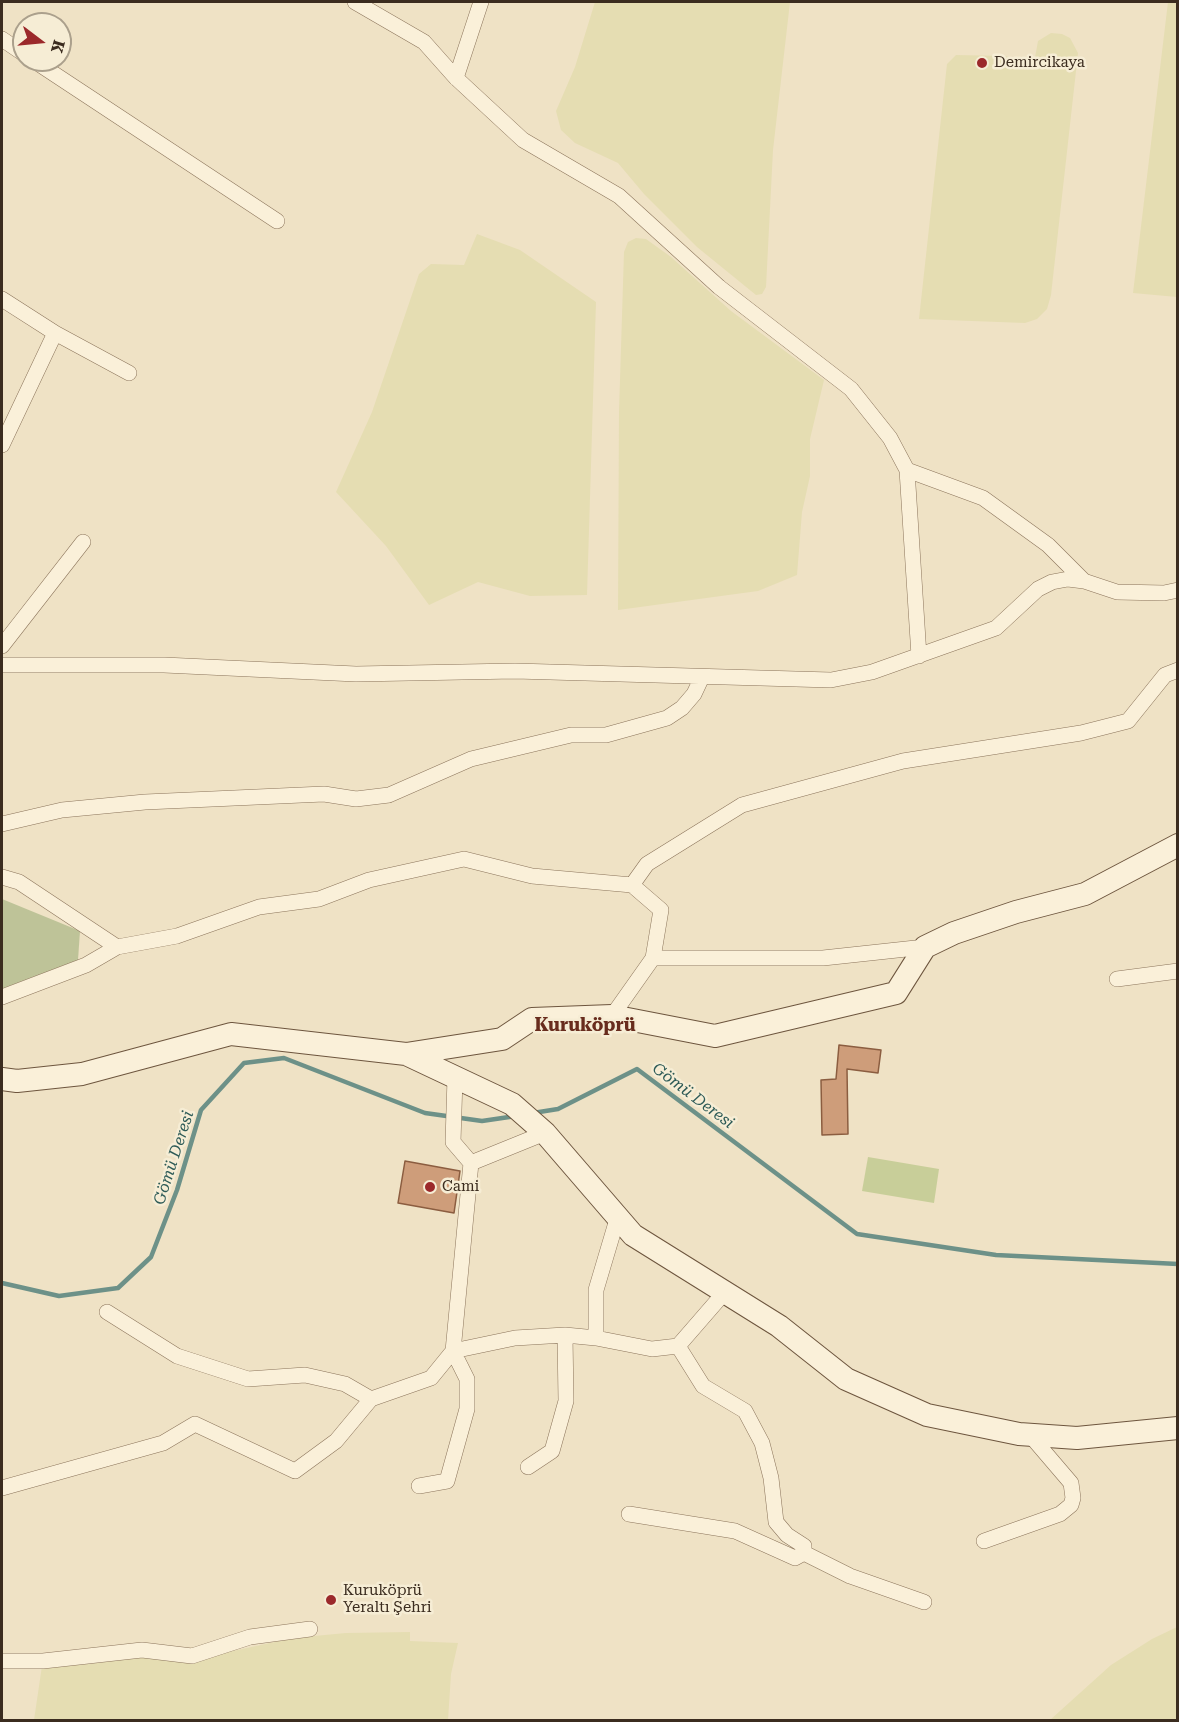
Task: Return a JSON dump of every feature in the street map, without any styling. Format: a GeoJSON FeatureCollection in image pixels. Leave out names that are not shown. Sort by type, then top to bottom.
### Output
{"type":"FeatureCollection","features":[{"type":"Feature","properties":{"kind":"street"},"geometry":{"type":"LineString","coordinates":[[356,2],[424,42],[456,78],[523,140],[619,195],[719,287],[851,389],[890,438],[907,470],[919,656]]}},
{"type":"Feature","properties":{"kind":"street"},"geometry":{"type":"LineString","coordinates":[[456,78],[481,2]]}},
{"type":"Feature","properties":{"kind":"street"},"geometry":{"type":"LineString","coordinates":[[51,72],[277,221]]}},
{"type":"Feature","properties":{"kind":"street"},"geometry":{"type":"LineString","coordinates":[[2,299],[55,333],[129,373]]}},
{"type":"Feature","properties":{"kind":"street"},"geometry":{"type":"LineString","coordinates":[[2,445],[55,333]]}},
{"type":"Feature","properties":{"kind":"street"},"geometry":{"type":"LineString","coordinates":[[907,470],[983,498],[1048,545],[1083,581]]}},
{"type":"Feature","properties":{"kind":"street"},"geometry":{"type":"LineString","coordinates":[[2,646],[83,542]]}},
{"type":"Feature","properties":{"kind":"street"},"geometry":{"type":"LineString","coordinates":[[2,665],[164,665],[356,674],[515,671],[831,680],[873,672],[996,628],[1038,589],[1052,582],[1068,579],[1083,581],[1117,592],[1164,593],[1178,590]]}},
{"type":"Feature","properties":{"kind":"street"},"geometry":{"type":"LineString","coordinates":[[632,885],[647,864],[742,805],[903,761],[1081,733],[1128,721],[1165,675],[1178,670]]}},
{"type":"Feature","properties":{"kind":"street"},"geometry":{"type":"LineString","coordinates":[[2,824],[62,810],[144,802],[324,794],[356,799],[389,795],[471,759],[571,735],[606,735],[667,718],[682,708],[694,694],[702,677]]}},
{"type":"Feature","properties":{"kind":"street"},"geometry":{"type":"LineString","coordinates":[[653,958],[823,958],[925,947],[954,933],[1016,912],[1085,894],[1178,845]]}},
{"type":"Feature","properties":{"kind":"street"},"geometry":{"type":"LineString","coordinates":[[2,998],[86,965],[117,947],[177,936],[259,908],[319,899],[369,880],[464,859],[532,876],[632,885],[661,910],[653,958],[612,1016]]}},
{"type":"Feature","properties":{"kind":"street"},"geometry":{"type":"LineString","coordinates":[[2,878],[19,882],[117,947]]}},
{"type":"Feature","properties":{"kind":"street"},"geometry":{"type":"LineString","coordinates":[[2,1078],[16,1081],[82,1074],[231,1034],[406,1054],[502,1039],[532,1018],[612,1016],[715,1036],[896,993],[925,947]]}},
{"type":"Feature","properties":{"kind":"street"},"geometry":{"type":"LineString","coordinates":[[1117,979],[1178,971]]}},
{"type":"Feature","properties":{"kind":"street"},"geometry":{"type":"LineString","coordinates":[[406,1054],[512,1104],[545,1133],[633,1235],[778,1326],[846,1379],[927,1414],[1030,1435],[1077,1438],[1178,1428]]}},
{"type":"Feature","properties":{"kind":"street"},"geometry":{"type":"LineString","coordinates":[[419,1486],[447,1481],[467,1409],[467,1379],[453,1351],[471,1163],[453,1142],[455,1078]]}},
{"type":"Feature","properties":{"kind":"street"},"geometry":{"type":"LineString","coordinates":[[471,1163],[545,1133]]}},
{"type":"Feature","properties":{"kind":"street"},"geometry":{"type":"LineString","coordinates":[[596,1338],[596,1290],[618,1216]]}},
{"type":"Feature","properties":{"kind":"street"},"geometry":{"type":"LineString","coordinates":[[2,1488],[163,1443],[195,1424],[295,1472],[336,1441],[371,1400],[431,1378],[453,1351],[515,1338],[565,1335],[596,1338],[652,1349],[678,1346],[724,1293]]}},
{"type":"Feature","properties":{"kind":"street"},"geometry":{"type":"LineString","coordinates":[[107,1312],[177,1356],[248,1379],[305,1375],[345,1384],[371,1400]]}},
{"type":"Feature","properties":{"kind":"street"},"geometry":{"type":"LineString","coordinates":[[528,1467],[552,1451],[566,1401],[565,1335]]}},
{"type":"Feature","properties":{"kind":"street"},"geometry":{"type":"LineString","coordinates":[[678,1346],[703,1386],[745,1411],[762,1443],[771,1478],[776,1522],[787,1535],[804,1546],[804,1554]]}},
{"type":"Feature","properties":{"kind":"street"},"geometry":{"type":"LineString","coordinates":[[984,1541],[1060,1514],[1071,1505],[1073,1498],[1071,1483],[1030,1435]]}},
{"type":"Feature","properties":{"kind":"street"},"geometry":{"type":"LineString","coordinates":[[629,1515],[735,1531],[795,1558],[804,1554],[850,1576],[924,1602]]}},
{"type":"Feature","properties":{"kind":"street"},"geometry":{"type":"LineString","coordinates":[[2,1661],[43,1661],[142,1650],[192,1656],[250,1637],[310,1629]]}},
{"type":"Feature","properties":{"kind":"shaded area"},"geometry":{"type":"Polygon","coordinates":[[[595,2],[790,2],[773,150],[766,287],[762,294],[756,295],[697,247],[644,194],[618,163],[575,143],[561,130],[556,111],[575,67],[595,2]]]}},
{"type":"Feature","properties":{"kind":"shaded area"},"geometry":{"type":"Polygon","coordinates":[[[1168,2],[1178,2],[1177,297],[1133,293],[1168,2]]]}},
{"type":"Feature","properties":{"kind":"shaded area"},"geometry":{"type":"Polygon","coordinates":[[[1051,33],[1062,34],[1070,38],[1078,53],[1051,295],[1047,309],[1037,319],[1025,323],[919,319],[947,64],[956,55],[1006,56],[1025,70],[1034,63],[1038,41],[1051,33]]]}},
{"type":"Feature","properties":{"kind":"shaded area"},"geometry":{"type":"Polygon","coordinates":[[[477,234],[520,250],[596,302],[587,595],[530,596],[478,582],[429,605],[386,546],[336,492],[372,412],[419,274],[431,264],[464,265],[477,234]]]}},
{"type":"Feature","properties":{"kind":"shaded area"},"geometry":{"type":"Polygon","coordinates":[[[636,238],[646,239],[671,257],[731,311],[824,380],[810,439],[810,476],[802,512],[797,575],[758,591],[618,610],[619,412],[624,252],[628,242],[636,238]]]}},
{"type":"Feature","properties":{"kind":"shaded area"},"geometry":{"type":"Polygon","coordinates":[[[1177,1627],[1177,1720],[1050,1720],[1111,1665],[1152,1639],[1177,1627]]]}},
{"type":"Feature","properties":{"kind":"shaded area"},"geometry":{"type":"Polygon","coordinates":[[[410,1632],[410,1641],[458,1643],[451,1674],[448,1720],[34,1720],[42,1666],[90,1664],[142,1657],[196,1659],[293,1638],[346,1633],[410,1632]]]}},
{"type":"Feature","properties":{"kind":"green space"},"geometry":{"type":"Polygon","coordinates":[[[2,899],[80,931],[78,960],[2,989],[2,899]]]}},
{"type":"Feature","properties":{"kind":"green space"},"geometry":{"type":"Polygon","coordinates":[[[868,1157],[939,1169],[934,1203],[862,1191],[868,1157]]]}},
{"type":"Feature","properties":{"kind":"building"},"geometry":{"type":"Polygon","coordinates":[[[839,1045],[881,1050],[878,1073],[847,1069],[848,1134],[822,1135],[821,1080],[836,1079],[839,1045]]]}},
{"type":"Feature","properties":{"kind":"building","name":"Cami"},"geometry":{"type":"Polygon","coordinates":[[[405,1161],[460,1171],[454,1213],[398,1203],[405,1161]]]}},
{"type":"Feature","properties":{"kind":"waterway","name":"Gömü Deresi"},"geometry":{"type":"LineString","coordinates":[[2,1283],[59,1296],[118,1288],[151,1257],[177,1190],[201,1110],[244,1063],[284,1058],[425,1113],[482,1121],[516,1116]]}},
{"type":"Feature","properties":{"kind":"waterway","name":"Gömü Deresi"},"geometry":{"type":"LineString","coordinates":[[533,1113],[558,1109],[637,1069],[857,1234],[996,1255],[1178,1264]]}},
{"type":"Feature","properties":{"kind":"place","name":"Demircikaya"},"geometry":{"type":"Point","coordinates":[982,63]}},
{"type":"Feature","properties":{"kind":"place","name":"Cami"},"geometry":{"type":"Point","coordinates":[430,1187]}},
{"type":"Feature","properties":{"kind":"place","name":"Kuruköprü Yeraltı Şehri"},"geometry":{"type":"Point","coordinates":[331,1600]}},
{"type":"Feature","properties":{"kind":"district","name":"Kuruköprü"},"geometry":{"type":"Point","coordinates":[585,1026]}}]}
